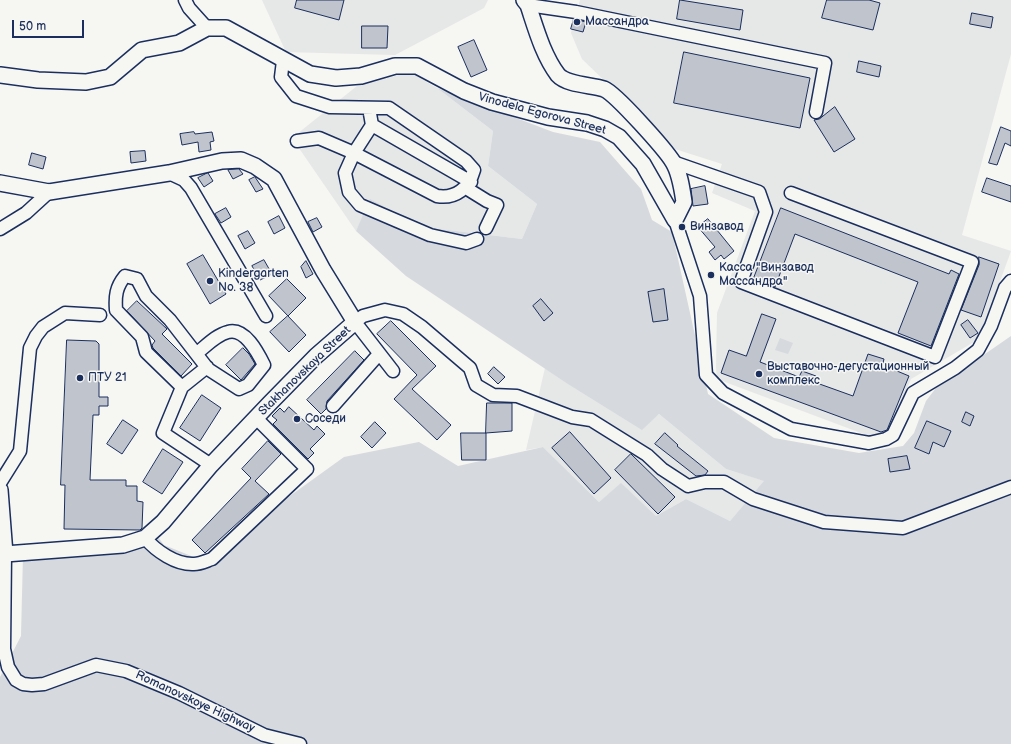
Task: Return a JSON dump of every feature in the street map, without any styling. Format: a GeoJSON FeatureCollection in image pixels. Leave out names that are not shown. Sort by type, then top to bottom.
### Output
{"type":"FeatureCollection","features":[{"type":"Feature","properties":{"kind":"main road"},"geometry":{"type":"LineString","coordinates":[[526,3],[542,46],[559,76],[580,84],[604,90],[619,99],[673,162],[680,182],[684,202],[675,220]]}},
{"type":"Feature","properties":{"kind":"main road","name":"Vinodela Egorova Street"},"geometry":{"type":"LineString","coordinates":[[0,75],[38,80],[86,82],[110,77],[142,50],[179,43],[207,28],[226,28],[283,61],[310,74],[336,78],[361,76],[395,66],[417,66],[464,91],[492,102],[548,117],[586,123],[605,128],[619,137],[642,164],[675,220]]}},
{"type":"Feature","properties":{"kind":"main road","name":"Stakhanovskaya Street"},"geometry":{"type":"LineString","coordinates":[[0,183],[49,192],[169,173],[222,161],[241,160],[255,166],[269,175],[281,189],[323,270],[355,322],[316,356],[211,465],[163,522],[145,538],[123,545],[5,554]]}},
{"type":"Feature","properties":{"kind":"main road"},"geometry":{"type":"LineString","coordinates":[[0,490],[5,554]]}},
{"type":"Feature","properties":{"kind":"street"},"geometry":{"type":"LineString","coordinates":[[185,0],[189,8],[207,28]]}},
{"type":"Feature","properties":{"kind":"street"},"geometry":{"type":"LineString","coordinates":[[526,3],[825,63],[816,112]]}},
{"type":"Feature","properties":{"kind":"street"},"geometry":{"type":"LineString","coordinates":[[283,61],[281,78],[296,96],[330,107],[389,108],[466,161],[474,170],[468,185],[446,197],[437,196],[354,153],[319,138],[296,142]]}},
{"type":"Feature","properties":{"kind":"street"},"geometry":{"type":"LineString","coordinates":[[369,108],[372,124],[354,153],[345,173],[349,192],[360,205],[430,235],[466,242],[476,239]]}},
{"type":"Feature","properties":{"kind":"street"},"geometry":{"type":"LineString","coordinates":[[372,124],[468,185],[487,201],[498,205],[486,228]]}},
{"type":"Feature","properties":{"kind":"street"},"geometry":{"type":"LineString","coordinates":[[673,162],[759,192],[766,212],[741,282],[935,358],[972,262],[791,193]]}},
{"type":"Feature","properties":{"kind":"street"},"geometry":{"type":"LineString","coordinates":[[169,173],[184,180],[191,188],[266,316]]}},
{"type":"Feature","properties":{"kind":"street"},"geometry":{"type":"LineString","coordinates":[[0,229],[26,213],[49,192]]}},
{"type":"Feature","properties":{"kind":"street","name":"Vinodela Egorova Street"},"geometry":{"type":"LineString","coordinates":[[675,220],[700,296],[706,375],[723,393],[791,428],[869,443],[886,439],[893,435],[913,393],[955,368],[978,350],[991,326],[1005,288],[1011,281]]}},
{"type":"Feature","properties":{"kind":"street"},"geometry":{"type":"LineString","coordinates":[[182,387],[146,352],[142,337],[116,310],[115,294],[118,284],[125,276],[137,279],[146,296],[170,320],[207,367],[239,389],[248,385],[264,365],[257,350],[248,339],[229,331],[220,335],[197,353]]}},
{"type":"Feature","properties":{"kind":"street"},"geometry":{"type":"LineString","coordinates":[[393,371],[355,322],[363,316],[385,310],[403,314],[422,327],[470,368],[476,385],[494,395],[517,396],[572,417],[591,420],[647,455],[662,469],[688,486],[705,482],[724,482],[753,499],[824,522],[903,528],[1011,487]]}},
{"type":"Feature","properties":{"kind":"street"},"geometry":{"type":"LineString","coordinates":[[0,483],[20,451],[30,348],[36,336],[43,327],[65,313],[100,315]]}},
{"type":"Feature","properties":{"kind":"street"},"geometry":{"type":"LineString","coordinates":[[333,406],[379,354]]}},
{"type":"Feature","properties":{"kind":"street"},"geometry":{"type":"LineString","coordinates":[[207,367],[182,387],[163,434],[211,465]]}},
{"type":"Feature","properties":{"kind":"street"},"geometry":{"type":"LineString","coordinates":[[145,538],[153,547],[169,558],[193,564],[212,559],[307,469],[256,418]]}},
{"type":"Feature","properties":{"kind":"street","name":"Romanovskoye Highway"},"geometry":{"type":"LineString","coordinates":[[5,554],[3,637],[4,658],[11,674],[16,680],[23,684],[44,684],[96,665],[126,671],[179,693],[264,735],[300,744]]}},
{"type":"Feature","properties":{"kind":"shaded area"},"geometry":{"type":"Polygon","coordinates":[[[262,0],[488,0],[484,8],[395,55],[286,52],[262,0]]]}},
{"type":"Feature","properties":{"kind":"shaded area"},"geometry":{"type":"Polygon","coordinates":[[[580,0],[1011,0],[1011,54],[962,235],[1011,251],[979,339],[911,379],[886,437],[877,439],[717,379],[717,313],[755,211],[712,193],[722,164],[675,149],[582,59],[571,33],[580,0]]]}},
{"type":"Feature","properties":{"kind":"shaded area"},"geometry":{"type":"Polygon","coordinates":[[[410,72],[437,88],[493,131],[488,166],[537,204],[522,239],[431,228],[406,218],[371,200],[356,231],[292,138],[357,86],[410,72]]]}},
{"type":"Feature","properties":{"kind":"shaded area"},"geometry":{"type":"Polygon","coordinates":[[[437,88],[553,132],[600,142],[641,189],[652,220],[672,232],[708,394],[774,438],[859,453],[903,446],[914,433],[926,401],[936,388],[1011,336],[1011,744],[0,744],[0,677],[21,636],[23,555],[136,550],[158,537],[164,545],[201,560],[344,457],[419,442],[458,466],[543,447],[599,502],[621,483],[656,516],[686,499],[730,521],[764,481],[726,469],[659,414],[642,430],[568,384],[406,276],[356,231],[370,199],[406,218],[431,228],[522,239],[537,204],[488,166],[493,131],[437,88]]]}},
{"type":"Feature","properties":{"kind":"shaded area"},"geometry":{"type":"Polygon","coordinates":[[[780,338],[793,343],[788,354],[775,350],[780,338]]]}},
{"type":"Feature","properties":{"kind":"shaded area"},"geometry":{"type":"Polygon","coordinates":[[[545,368],[642,429],[659,414],[726,469],[765,481],[730,521],[686,499],[656,516],[621,484],[599,502],[543,447],[526,450],[545,368]]]}},
{"type":"Feature","properties":{"kind":"building"},"geometry":{"type":"Polygon","coordinates":[[[297,0],[344,0],[339,20],[295,8],[297,0]]]}},
{"type":"Feature","properties":{"kind":"building"},"geometry":{"type":"Polygon","coordinates":[[[680,0],[743,10],[740,30],[677,19],[680,0]]]}},
{"type":"Feature","properties":{"kind":"building"},"geometry":{"type":"Polygon","coordinates":[[[827,0],[869,0],[880,3],[873,30],[822,18],[827,0]]]}},
{"type":"Feature","properties":{"kind":"building"},"geometry":{"type":"Polygon","coordinates":[[[972,13],[993,17],[991,28],[970,24],[972,13]]]}},
{"type":"Feature","properties":{"kind":"building"},"geometry":{"type":"Polygon","coordinates":[[[574,19],[586,22],[583,32],[571,29],[574,19]]]}},
{"type":"Feature","properties":{"kind":"building"},"geometry":{"type":"Polygon","coordinates":[[[362,26],[388,26],[387,48],[362,48],[362,26]]]}},
{"type":"Feature","properties":{"kind":"building"},"geometry":{"type":"Polygon","coordinates":[[[474,40],[487,70],[471,77],[458,47],[474,40]]]}},
{"type":"Feature","properties":{"kind":"building"},"geometry":{"type":"Polygon","coordinates":[[[684,52],[810,78],[800,128],[674,103],[684,52]]]}},
{"type":"Feature","properties":{"kind":"building"},"geometry":{"type":"Polygon","coordinates":[[[859,61],[881,66],[879,77],[857,72],[859,61]]]}},
{"type":"Feature","properties":{"kind":"building"},"geometry":{"type":"Polygon","coordinates":[[[835,107],[855,139],[834,152],[814,120],[819,119],[835,107]]]}},
{"type":"Feature","properties":{"kind":"building"},"geometry":{"type":"Polygon","coordinates":[[[1001,127],[1011,131],[1011,146],[1005,143],[997,165],[989,163],[1001,127]]]}},
{"type":"Feature","properties":{"kind":"building"},"geometry":{"type":"Polygon","coordinates":[[[194,132],[195,134],[212,132],[214,141],[210,142],[211,150],[199,152],[198,142],[182,145],[180,134],[194,132]]]}},
{"type":"Feature","properties":{"kind":"building"},"geometry":{"type":"Polygon","coordinates":[[[145,151],[146,161],[131,163],[130,152],[145,151]]]}},
{"type":"Feature","properties":{"kind":"building"},"geometry":{"type":"Polygon","coordinates":[[[32,153],[46,157],[43,169],[29,165],[32,153]]]}},
{"type":"Feature","properties":{"kind":"building"},"geometry":{"type":"Polygon","coordinates":[[[239,169],[243,174],[233,179],[228,170],[239,169]]]}},
{"type":"Feature","properties":{"kind":"building"},"geometry":{"type":"Polygon","coordinates":[[[208,173],[213,181],[204,187],[198,178],[208,173]]]}},
{"type":"Feature","properties":{"kind":"building"},"geometry":{"type":"Polygon","coordinates":[[[255,177],[263,189],[256,192],[249,180],[255,177]]]}},
{"type":"Feature","properties":{"kind":"building"},"geometry":{"type":"Polygon","coordinates":[[[987,178],[1011,186],[1011,202],[982,192],[987,178]]]}},
{"type":"Feature","properties":{"kind":"building"},"geometry":{"type":"Polygon","coordinates":[[[705,186],[708,204],[693,206],[691,189],[705,186]]]}},
{"type":"Feature","properties":{"kind":"building"},"geometry":{"type":"Polygon","coordinates":[[[226,208],[231,217],[221,223],[215,214],[226,208]]]}},
{"type":"Feature","properties":{"kind":"building"},"geometry":{"type":"Polygon","coordinates":[[[781,208],[949,274],[951,270],[959,274],[931,346],[898,333],[918,282],[795,234],[775,287],[754,278],[781,208]]]}},
{"type":"Feature","properties":{"kind":"building"},"geometry":{"type":"Polygon","coordinates":[[[279,216],[285,228],[274,234],[268,222],[279,216]]]}},
{"type":"Feature","properties":{"kind":"building"},"geometry":{"type":"Polygon","coordinates":[[[317,218],[322,227],[313,232],[308,222],[317,218]]]}},
{"type":"Feature","properties":{"kind":"building"},"geometry":{"type":"Polygon","coordinates":[[[708,219],[734,251],[724,259],[721,255],[715,260],[709,252],[715,247],[698,227],[708,219]]]}},
{"type":"Feature","properties":{"kind":"building"},"geometry":{"type":"Polygon","coordinates":[[[248,231],[255,243],[245,249],[238,236],[248,231]]]}},
{"type":"Feature","properties":{"kind":"building"},"geometry":{"type":"Polygon","coordinates":[[[203,255],[226,294],[210,304],[187,264],[203,255]]]}},
{"type":"Feature","properties":{"kind":"building"},"geometry":{"type":"Polygon","coordinates":[[[979,257],[999,264],[981,317],[961,310],[979,265],[979,257]]]}},
{"type":"Feature","properties":{"kind":"building"},"geometry":{"type":"Polygon","coordinates":[[[264,260],[272,274],[260,280],[252,266],[264,260]]]}},
{"type":"Feature","properties":{"kind":"building"},"geometry":{"type":"Polygon","coordinates":[[[306,261],[313,274],[306,278],[301,267],[306,261]]]}},
{"type":"Feature","properties":{"kind":"building"},"geometry":{"type":"Polygon","coordinates":[[[287,279],[306,298],[288,316],[269,296],[287,279]]]}},
{"type":"Feature","properties":{"kind":"building"},"geometry":{"type":"Polygon","coordinates":[[[664,289],[668,320],[653,322],[648,292],[664,289]]]}},
{"type":"Feature","properties":{"kind":"building"},"geometry":{"type":"Polygon","coordinates":[[[541,299],[553,313],[544,321],[533,306],[541,299]]]}},
{"type":"Feature","properties":{"kind":"building"},"geometry":{"type":"Polygon","coordinates":[[[137,301],[167,329],[162,334],[192,364],[181,376],[153,348],[152,345],[155,341],[127,311],[137,301]]]}},
{"type":"Feature","properties":{"kind":"building","name":"Выставочно-дегустационный комплекс"},"geometry":{"type":"Polygon","coordinates":[[[762,314],[776,319],[760,362],[799,377],[802,371],[816,376],[814,382],[853,396],[868,354],[884,359],[883,363],[898,368],[897,371],[909,376],[887,430],[881,432],[721,373],[729,350],[746,356],[762,314]]]}},
{"type":"Feature","properties":{"kind":"building"},"geometry":{"type":"Polygon","coordinates":[[[288,316],[306,335],[289,352],[270,332],[288,316]]]}},
{"type":"Feature","properties":{"kind":"building"},"geometry":{"type":"Polygon","coordinates":[[[968,320],[978,333],[970,338],[961,325],[968,320]]]}},
{"type":"Feature","properties":{"kind":"building"},"geometry":{"type":"Polygon","coordinates":[[[391,321],[436,366],[412,389],[451,425],[437,440],[394,399],[417,375],[377,334],[391,321]]]}},
{"type":"Feature","properties":{"kind":"building"},"geometry":{"type":"Polygon","coordinates":[[[67,340],[96,341],[99,344],[99,397],[108,397],[108,406],[99,406],[99,415],[93,415],[90,480],[126,480],[126,486],[137,486],[137,501],[143,502],[142,528],[140,530],[64,529],[65,485],[61,485],[67,340]]]}},
{"type":"Feature","properties":{"kind":"building"},"geometry":{"type":"Polygon","coordinates":[[[243,348],[255,364],[241,380],[226,365],[243,348]]]}},
{"type":"Feature","properties":{"kind":"building"},"geometry":{"type":"Polygon","coordinates":[[[355,351],[364,360],[327,401],[326,409],[321,414],[307,400],[355,351]]]}},
{"type":"Feature","properties":{"kind":"building"},"geometry":{"type":"Polygon","coordinates":[[[494,367],[505,377],[498,384],[488,374],[494,367]]]}},
{"type":"Feature","properties":{"kind":"building"},"geometry":{"type":"Polygon","coordinates":[[[202,395],[221,408],[200,441],[180,428],[202,395]]]}},
{"type":"Feature","properties":{"kind":"building"},"geometry":{"type":"Polygon","coordinates":[[[487,403],[512,403],[512,431],[486,433],[487,403]]]}},
{"type":"Feature","properties":{"kind":"building"},"geometry":{"type":"Polygon","coordinates":[[[289,407],[314,430],[317,426],[325,434],[310,449],[314,453],[308,459],[273,424],[277,420],[272,416],[280,408],[284,412],[289,407]]]}},
{"type":"Feature","properties":{"kind":"building"},"geometry":{"type":"Polygon","coordinates":[[[966,412],[974,416],[970,426],[962,422],[966,412]]]}},
{"type":"Feature","properties":{"kind":"building"},"geometry":{"type":"Polygon","coordinates":[[[123,420],[138,430],[122,454],[107,444],[123,420]]]}},
{"type":"Feature","properties":{"kind":"building"},"geometry":{"type":"Polygon","coordinates":[[[927,421],[951,431],[944,447],[933,442],[929,454],[915,448],[927,421]]]}},
{"type":"Feature","properties":{"kind":"building"},"geometry":{"type":"Polygon","coordinates":[[[375,422],[386,433],[372,448],[361,437],[375,422]]]}},
{"type":"Feature","properties":{"kind":"building"},"geometry":{"type":"Polygon","coordinates":[[[570,432],[611,478],[594,494],[552,448],[570,432]]]}},
{"type":"Feature","properties":{"kind":"building"},"geometry":{"type":"Polygon","coordinates":[[[461,433],[486,433],[486,460],[462,460],[461,433]]]}},
{"type":"Feature","properties":{"kind":"building"},"geometry":{"type":"Polygon","coordinates":[[[665,433],[678,445],[677,446],[708,471],[705,475],[696,476],[655,444],[665,433]]]}},
{"type":"Feature","properties":{"kind":"building"},"geometry":{"type":"Polygon","coordinates":[[[268,441],[281,454],[255,481],[269,494],[205,553],[192,540],[251,478],[242,469],[268,441]]]}},
{"type":"Feature","properties":{"kind":"building"},"geometry":{"type":"Polygon","coordinates":[[[163,449],[183,462],[162,494],[143,482],[163,449]]]}},
{"type":"Feature","properties":{"kind":"building"},"geometry":{"type":"Polygon","coordinates":[[[631,454],[675,497],[658,514],[615,470],[631,454]]]}},
{"type":"Feature","properties":{"kind":"building"},"geometry":{"type":"Polygon","coordinates":[[[907,456],[910,469],[890,472],[888,459],[907,456]]]}},
{"type":"Feature","properties":{"kind":"place","name":"Массандра"},"geometry":{"type":"Point","coordinates":[577,22]}},
{"type":"Feature","properties":{"kind":"place","name":"Винзавод"},"geometry":{"type":"Point","coordinates":[682,227]}},
{"type":"Feature","properties":{"kind":"place","name":"Касса \"Винзавод Массандра\""},"geometry":{"type":"Point","coordinates":[711,275]}},
{"type":"Feature","properties":{"kind":"place","name":"Kindergarten No. 38"},"geometry":{"type":"Point","coordinates":[210,281]}},
{"type":"Feature","properties":{"kind":"place","name":"Выставочно-дегустационный комплекс"},"geometry":{"type":"Point","coordinates":[759,374]}},
{"type":"Feature","properties":{"kind":"place","name":"ПТУ 21"},"geometry":{"type":"Point","coordinates":[80,378]}},
{"type":"Feature","properties":{"kind":"place","name":"Соседи"},"geometry":{"type":"Point","coordinates":[297,419]}}]}
